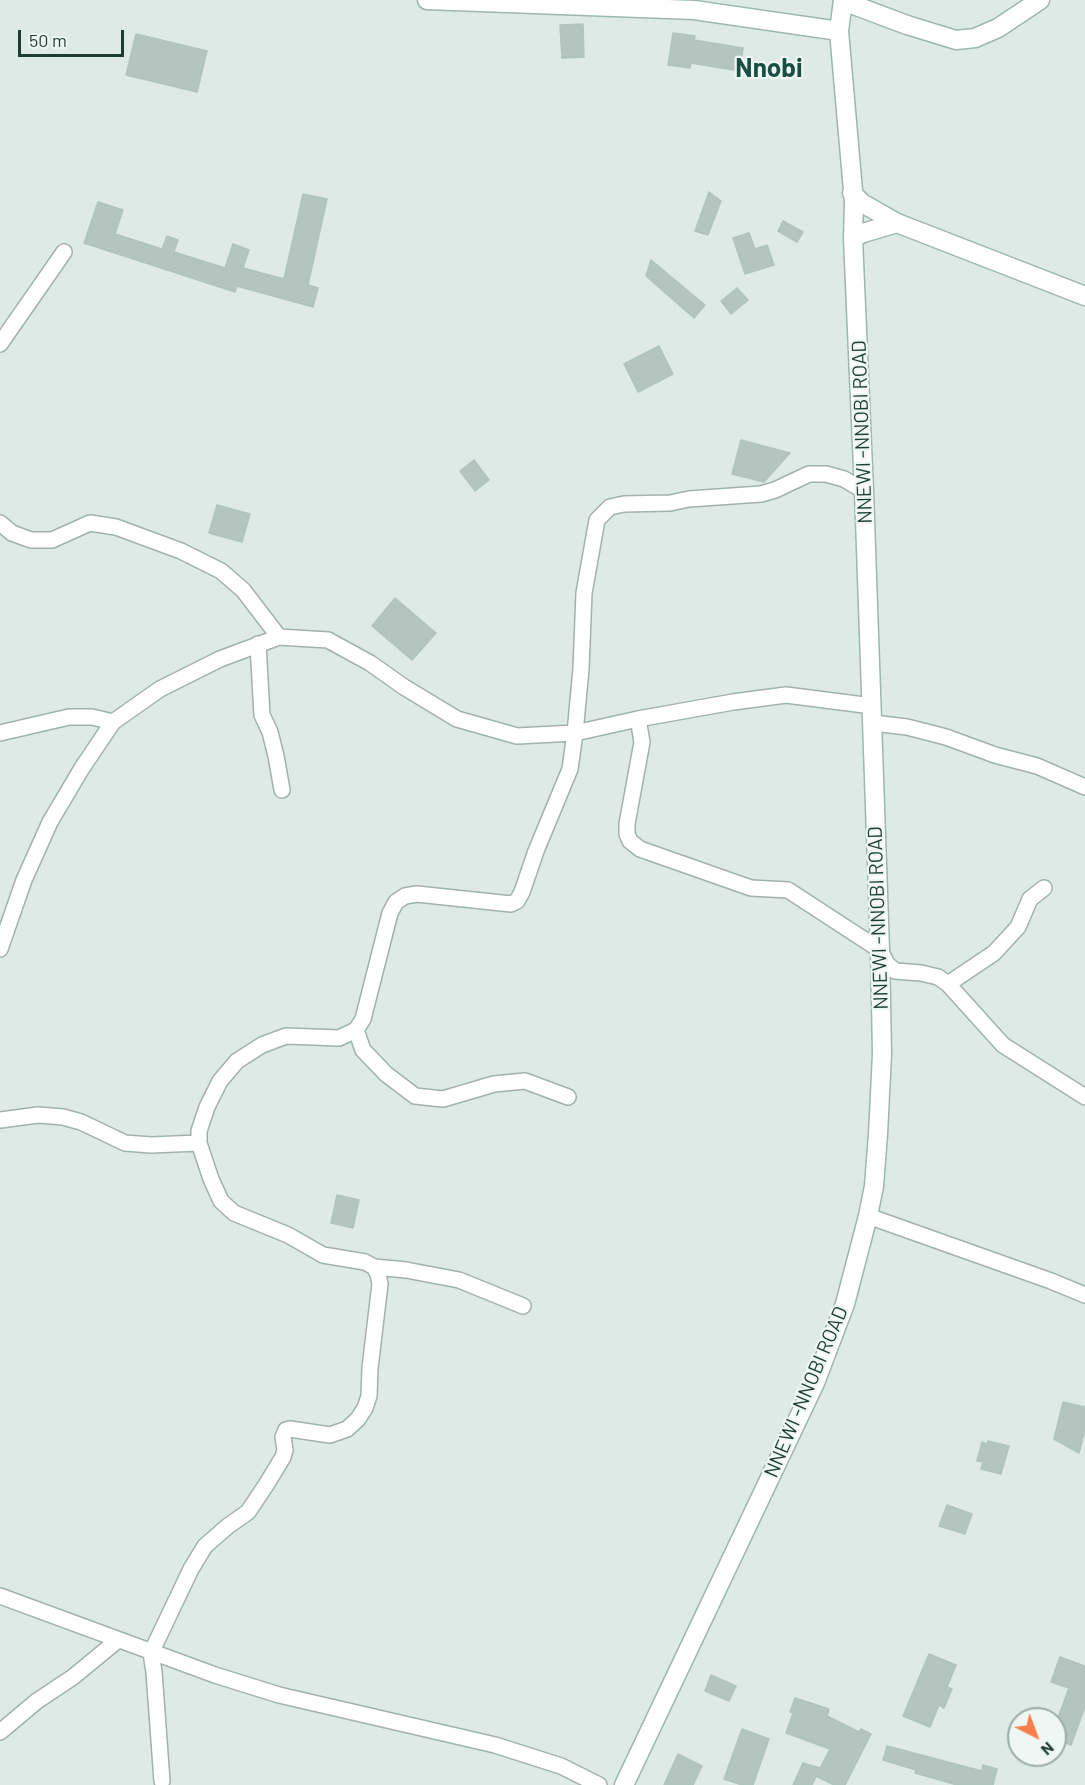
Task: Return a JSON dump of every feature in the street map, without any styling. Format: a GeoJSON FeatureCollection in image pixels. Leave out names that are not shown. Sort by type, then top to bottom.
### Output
{"type":"FeatureCollection","features":[{"type":"Feature","properties":{"kind":"main road"},"geometry":{"type":"LineString","coordinates":[[427,0],[609,3],[694,10],[839,31]]}},
{"type":"Feature","properties":{"kind":"main road"},"geometry":{"type":"LineString","coordinates":[[843,0],[907,26],[956,40],[975,38],[998,28],[1040,0]]}},
{"type":"Feature","properties":{"kind":"main road","name":"NNEWI -NNOBI ROAD"},"geometry":{"type":"LineString","coordinates":[[624,1785],[815,1383],[845,1304],[874,1186],[882,1054],[880,950],[853,238],[854,202],[839,31],[843,0]]}},
{"type":"Feature","properties":{"kind":"main road"},"geometry":{"type":"LineString","coordinates":[[852,193],[862,203],[897,223],[1085,296]]}},
{"type":"Feature","properties":{"kind":"main road"},"geometry":{"type":"LineString","coordinates":[[853,238],[897,223]]}},
{"type":"Feature","properties":{"kind":"street"},"geometry":{"type":"LineString","coordinates":[[0,344],[64,252]]}},
{"type":"Feature","properties":{"kind":"street"},"geometry":{"type":"LineString","coordinates":[[523,1306],[459,1280],[406,1270],[374,1267],[323,1255],[288,1235],[234,1213],[221,1201],[199,1143],[199,1131],[207,1107],[220,1081],[237,1061],[262,1045],[286,1036],[339,1038],[356,1030],[363,1019],[390,913],[396,902],[405,896],[417,894],[511,904],[517,901],[570,770],[581,669],[584,593],[597,520],[610,507],[761,494],[776,490],[809,474],[826,474],[844,479],[864,490]]}},
{"type":"Feature","properties":{"kind":"street"},"geometry":{"type":"LineString","coordinates":[[0,523],[12,533],[31,540],[52,540],[90,523],[116,527],[181,551],[221,571],[243,590],[279,637]]}},
{"type":"Feature","properties":{"kind":"street"},"geometry":{"type":"LineString","coordinates":[[0,949],[24,880],[50,822],[113,722],[160,689],[220,659],[279,637],[328,640],[370,663],[457,719],[517,736],[575,733],[638,719],[786,694],[872,714],[907,727],[946,737],[996,755],[1037,766],[1085,787]]}},
{"type":"Feature","properties":{"kind":"street"},"geometry":{"type":"LineString","coordinates":[[258,644],[262,715],[270,732],[282,790]]}},
{"type":"Feature","properties":{"kind":"street"},"geometry":{"type":"LineString","coordinates":[[0,733],[69,717],[92,717],[113,722]]}},
{"type":"Feature","properties":{"kind":"street"},"geometry":{"type":"LineString","coordinates":[[638,719],[642,742],[627,824],[630,841],[640,849],[751,888],[788,890],[880,950],[887,964],[895,971],[938,977],[948,984],[1003,1045],[1085,1097]]}},
{"type":"Feature","properties":{"kind":"street"},"geometry":{"type":"LineString","coordinates":[[948,984],[994,953],[1018,927],[1030,899],[1044,888]]}},
{"type":"Feature","properties":{"kind":"street"},"geometry":{"type":"LineString","coordinates":[[356,1030],[363,1050],[386,1074],[415,1096],[443,1099],[494,1084],[525,1081],[568,1097]]}},
{"type":"Feature","properties":{"kind":"street"},"geometry":{"type":"LineString","coordinates":[[0,1120],[38,1115],[63,1117],[81,1122],[125,1143],[151,1145],[199,1143]]}},
{"type":"Feature","properties":{"kind":"street"},"geometry":{"type":"LineString","coordinates":[[868,1216],[1085,1295]]}},
{"type":"Feature","properties":{"kind":"street"},"geometry":{"type":"LineString","coordinates":[[162,1781],[151,1653],[191,1569],[205,1546],[248,1512],[284,1456],[283,1437],[286,1430],[297,1429],[330,1435],[346,1429],[358,1419],[365,1408],[369,1396],[380,1284],[374,1267]]}},
{"type":"Feature","properties":{"kind":"street"},"geometry":{"type":"LineString","coordinates":[[0,1596],[215,1676],[279,1695],[495,1745],[561,1766],[599,1785]]}},
{"type":"Feature","properties":{"kind":"street"},"geometry":{"type":"LineString","coordinates":[[0,1732],[37,1701],[73,1677],[117,1640]]}},
{"type":"Feature","properties":{"kind":"building"},"geometry":{"type":"Polygon","coordinates":[[[583,24],[584,57],[562,58],[560,25],[583,24]]]}},
{"type":"Feature","properties":{"kind":"building"},"geometry":{"type":"Polygon","coordinates":[[[673,33],[695,36],[694,40],[743,48],[740,71],[691,63],[690,68],[668,65],[673,33]]]}},
{"type":"Feature","properties":{"kind":"building"},"geometry":{"type":"Polygon","coordinates":[[[136,34],[207,51],[197,92],[126,75],[136,34]]]}},
{"type":"Feature","properties":{"kind":"building"},"geometry":{"type":"Polygon","coordinates":[[[709,192],[721,201],[708,235],[695,231],[709,192]]]}},
{"type":"Feature","properties":{"kind":"building"},"geometry":{"type":"Polygon","coordinates":[[[303,194],[327,199],[308,285],[318,288],[313,307],[237,286],[235,292],[84,243],[98,202],[123,210],[115,234],[162,249],[167,236],[178,240],[174,252],[225,268],[233,244],[249,250],[243,268],[284,279],[303,194]]]}},
{"type":"Feature","properties":{"kind":"building"},"geometry":{"type":"Polygon","coordinates":[[[783,221],[803,232],[797,242],[778,231],[783,221]]]}},
{"type":"Feature","properties":{"kind":"building"},"geometry":{"type":"Polygon","coordinates":[[[749,233],[755,249],[767,245],[774,265],[745,274],[733,238],[749,233]]]}},
{"type":"Feature","properties":{"kind":"building"},"geometry":{"type":"Polygon","coordinates":[[[651,260],[705,305],[694,318],[646,276],[651,260]]]}},
{"type":"Feature","properties":{"kind":"building"},"geometry":{"type":"Polygon","coordinates":[[[737,288],[748,300],[731,314],[721,301],[737,288]]]}},
{"type":"Feature","properties":{"kind":"building"},"geometry":{"type":"Polygon","coordinates":[[[659,346],[673,374],[638,392],[624,364],[659,346]]]}},
{"type":"Feature","properties":{"kind":"building"},"geometry":{"type":"Polygon","coordinates":[[[741,440],[790,453],[764,482],[732,474],[741,440]]]}},
{"type":"Feature","properties":{"kind":"building"},"geometry":{"type":"Polygon","coordinates":[[[474,460],[489,480],[475,491],[460,471],[474,460]]]}},
{"type":"Feature","properties":{"kind":"building"},"geometry":{"type":"Polygon","coordinates":[[[217,505],[250,514],[242,542],[209,533],[217,505]]]}},
{"type":"Feature","properties":{"kind":"building"},"geometry":{"type":"Polygon","coordinates":[[[395,598],[436,633],[412,660],[372,626],[395,598]]]}},
{"type":"Feature","properties":{"kind":"building"},"geometry":{"type":"Polygon","coordinates":[[[337,1195],[359,1200],[353,1228],[331,1223],[337,1195]]]}},
{"type":"Feature","properties":{"kind":"building"},"geometry":{"type":"Polygon","coordinates":[[[1063,1402],[1085,1407],[1085,1430],[1079,1453],[1054,1439],[1063,1402]]]}},
{"type":"Feature","properties":{"kind":"building"},"geometry":{"type":"Polygon","coordinates":[[[988,1441],[1009,1446],[1001,1474],[981,1469],[983,1462],[977,1461],[982,1442],[987,1444],[988,1441]]]}},
{"type":"Feature","properties":{"kind":"building"},"geometry":{"type":"Polygon","coordinates":[[[947,1505],[972,1514],[965,1534],[939,1526],[947,1505]]]}},
{"type":"Feature","properties":{"kind":"building"},"geometry":{"type":"Polygon","coordinates":[[[929,1654],[956,1665],[947,1687],[952,1689],[944,1708],[939,1705],[930,1727],[903,1716],[929,1654]]]}},
{"type":"Feature","properties":{"kind":"building"},"geometry":{"type":"Polygon","coordinates":[[[1060,1657],[1085,1666],[1085,1707],[1071,1745],[1067,1744],[1067,1707],[1062,1707],[1069,1688],[1051,1682],[1060,1657]]]}},
{"type":"Feature","properties":{"kind":"building"},"geometry":{"type":"Polygon","coordinates":[[[711,1675],[736,1686],[729,1701],[705,1691],[711,1675]]]}},
{"type":"Feature","properties":{"kind":"building"},"geometry":{"type":"Polygon","coordinates":[[[795,1698],[829,1709],[827,1716],[859,1732],[861,1729],[871,1734],[845,1785],[834,1785],[816,1776],[830,1749],[786,1733],[795,1698]]]}},
{"type":"Feature","properties":{"kind":"building"},"geometry":{"type":"Polygon","coordinates":[[[742,1729],[769,1739],[753,1785],[742,1785],[724,1779],[742,1729]]]}},
{"type":"Feature","properties":{"kind":"building"},"geometry":{"type":"Polygon","coordinates":[[[887,1746],[982,1771],[983,1765],[997,1769],[993,1785],[957,1785],[915,1773],[916,1770],[883,1760],[887,1746]]]}},
{"type":"Feature","properties":{"kind":"building"},"geometry":{"type":"Polygon","coordinates":[[[678,1754],[702,1766],[693,1785],[664,1785],[678,1754]]]}},
{"type":"Feature","properties":{"kind":"building"},"geometry":{"type":"Polygon","coordinates":[[[803,1763],[820,1768],[812,1785],[793,1785],[803,1763]]]}},
{"type":"Feature","properties":{"kind":"district","name":"Nnobi"},"geometry":{"type":"Point","coordinates":[769,68]}}]}
